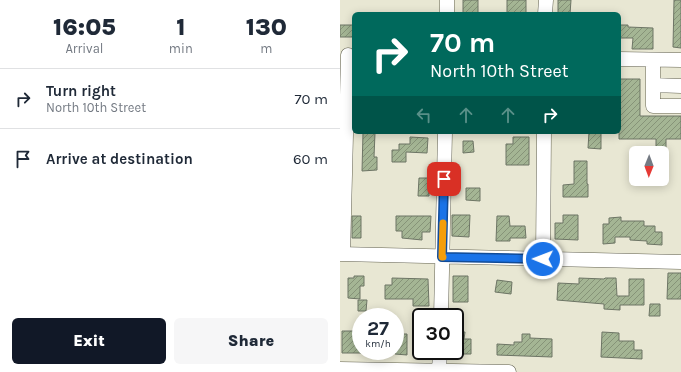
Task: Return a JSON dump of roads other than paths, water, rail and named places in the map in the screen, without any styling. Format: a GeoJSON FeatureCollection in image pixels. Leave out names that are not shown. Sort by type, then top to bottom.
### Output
{"type":"FeatureCollection","features":[{"type":"Feature","properties":{"kind":"street"},"geometry":{"type":"LineString","coordinates":[[447,0],[447,12]]}},
{"type":"Feature","properties":{"kind":"street"},"geometry":{"type":"LineString","coordinates":[[545,12],[546,0]]}},
{"type":"Feature","properties":{"kind":"street"},"geometry":{"type":"LineString","coordinates":[[347,55],[341,254],[681,262]]}},
{"type":"Feature","properties":{"kind":"street"},"geometry":{"type":"LineString","coordinates":[[621,59],[681,60]]}},
{"type":"Feature","properties":{"kind":"street"},"geometry":{"type":"LineString","coordinates":[[653,60],[653,106],[681,106]]}},
{"type":"Feature","properties":{"kind":"street"},"geometry":{"type":"LineString","coordinates":[[653,85],[681,86]]}},
{"type":"Feature","properties":{"kind":"street"},"geometry":{"type":"LineString","coordinates":[[441,308],[445,134]]}},
{"type":"Feature","properties":{"kind":"street"},"geometry":{"type":"LineString","coordinates":[[543,259],[544,134]]}},
{"type":"Feature","properties":{"kind":"street"},"geometry":{"type":"LineString","coordinates":[[439,371],[440,360]]}},
{"type":"Feature","properties":{"kind":"street"},"geometry":{"type":"LineString","coordinates":[[340,369],[509,372]]}}]}
